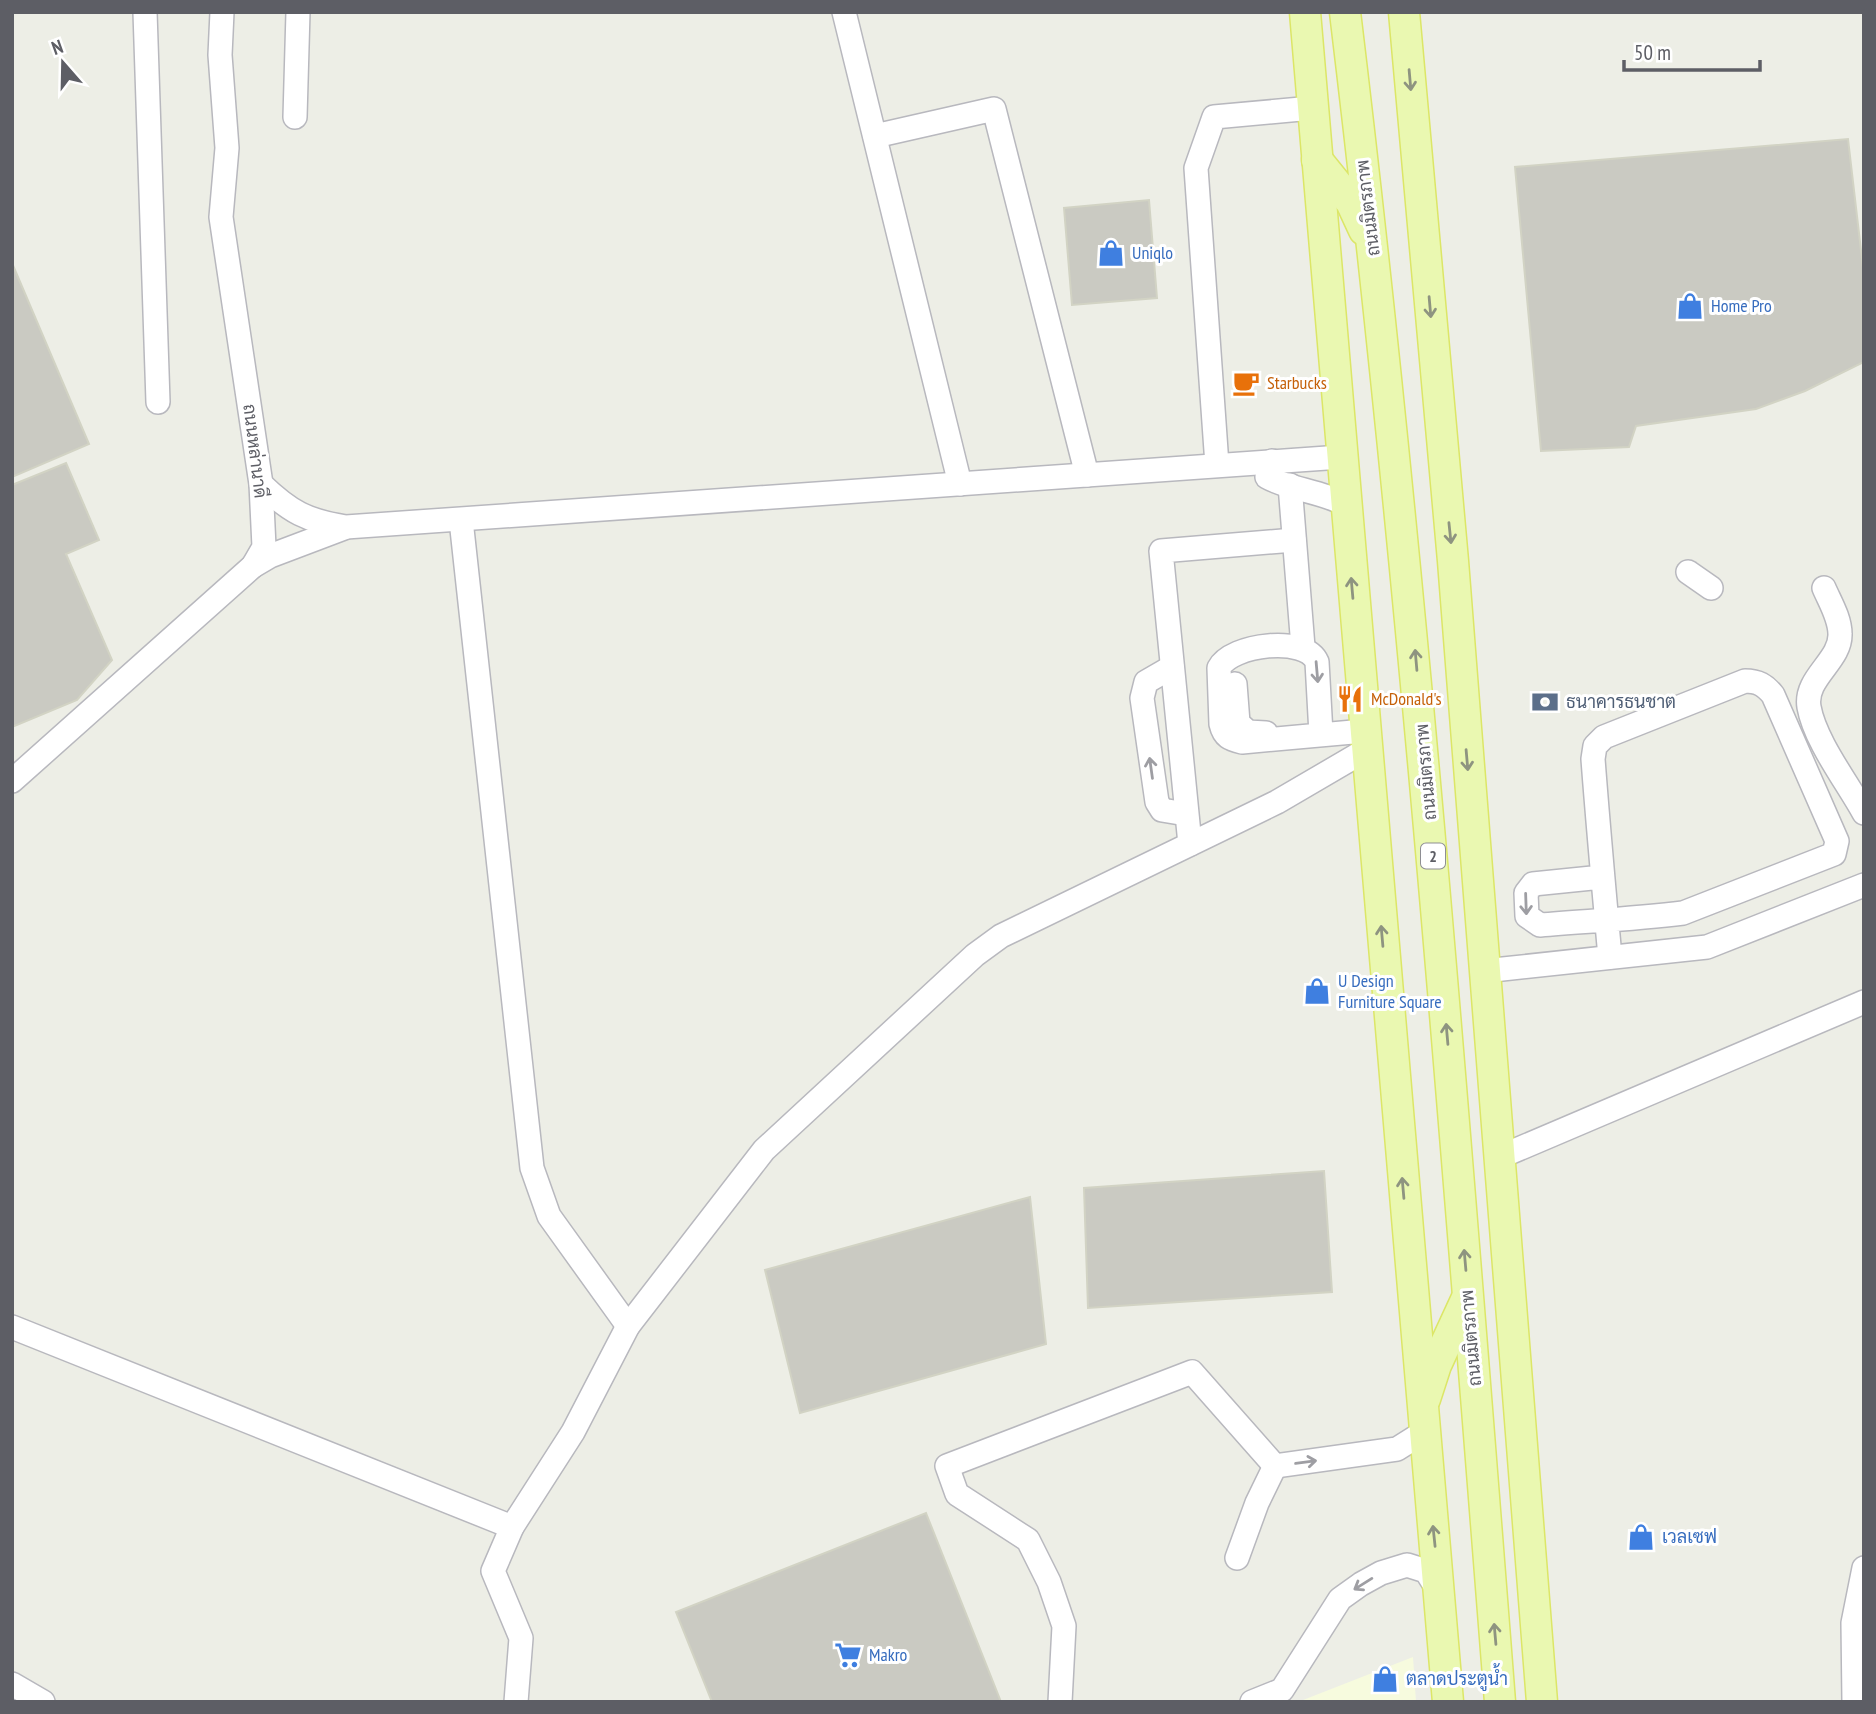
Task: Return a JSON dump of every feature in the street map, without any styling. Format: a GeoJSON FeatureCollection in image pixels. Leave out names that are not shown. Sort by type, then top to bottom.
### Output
{"type":"FeatureCollection","features":[{"type":"Feature","properties":{"kind":"main road"},"geometry":{"type":"LineString","coordinates":[[1305,12],[1422,1421],[1448,1702]]}},
{"type":"Feature","properties":{"kind":"main road","name":"ถนนมิตรภาพ"},"geometry":{"type":"LineString","coordinates":[[1345,12],[1374,256],[1425,764],[1500,1702]]}},
{"type":"Feature","properties":{"kind":"main road"},"geometry":{"type":"LineString","coordinates":[[1404,12],[1453,561],[1484,971],[1502,1156],[1542,1702]]}},
{"type":"Feature","properties":{"kind":"main road"},"geometry":{"type":"LineString","coordinates":[[1317,160],[1351,202],[1374,256]]}},
{"type":"Feature","properties":{"kind":"main road"},"geometry":{"type":"LineString","coordinates":[[1422,1421],[1436,1365],[1467,1297]]}},
{"type":"Feature","properties":{"kind":"street"},"geometry":{"type":"LineString","coordinates":[[145,12],[158,402]]}},
{"type":"Feature","properties":{"kind":"street","name":"ถนนหล่านาดี"},"geometry":{"type":"LineString","coordinates":[[222,12],[220,55],[226,148],[221,217],[261,484],[264,547],[253,566]]}},
{"type":"Feature","properties":{"kind":"street"},"geometry":{"type":"LineString","coordinates":[[295,117],[298,12]]}},
{"type":"Feature","properties":{"kind":"street"},"geometry":{"type":"LineString","coordinates":[[844,12],[960,484]]}},
{"type":"Feature","properties":{"kind":"street"},"geometry":{"type":"LineString","coordinates":[[1217,465],[1196,168],[1213,117],[1312,108]]}},
{"type":"Feature","properties":{"kind":"street"},"geometry":{"type":"LineString","coordinates":[[875,136],[994,109],[1087,475]]}},
{"type":"Feature","properties":{"kind":"street"},"geometry":{"type":"LineString","coordinates":[[261,484],[294,513],[317,523],[346,527],[1342,457]]}},
{"type":"Feature","properties":{"kind":"street"},"geometry":{"type":"LineString","coordinates":[[1272,461],[1267,477],[1318,491],[1345,504]]}},
{"type":"Feature","properties":{"kind":"street"},"geometry":{"type":"LineString","coordinates":[[1290,485],[1303,647]]}},
{"type":"Feature","properties":{"kind":"street"},"geometry":{"type":"LineString","coordinates":[[461,520],[532,1168],[549,1216],[628,1326]]}},
{"type":"Feature","properties":{"kind":"street"},"geometry":{"type":"LineString","coordinates":[[12,780],[253,566],[270,556],[346,527]]}},
{"type":"Feature","properties":{"kind":"street"},"geometry":{"type":"LineString","coordinates":[[1190,844],[1161,551],[1294,540]]}},
{"type":"Feature","properties":{"kind":"street"},"geometry":{"type":"LineString","coordinates":[[1688,572],[1711,588]]}},
{"type":"Feature","properties":{"kind":"street"},"geometry":{"type":"LineString","coordinates":[[1824,588],[1839,625],[1840,637],[1813,684],[1809,707],[1818,732],[1864,813]]}},
{"type":"Feature","properties":{"kind":"street"},"geometry":{"type":"LineString","coordinates":[[1321,734],[1317,662],[1310,652],[1303,647],[1246,649],[1223,662],[1220,668],[1223,733],[1230,739],[1242,742],[1321,734],[1365,740]]}},
{"type":"Feature","properties":{"kind":"street"},"geometry":{"type":"LineString","coordinates":[[1172,667],[1146,682],[1142,698],[1157,802],[1162,810],[1186,814]]}},
{"type":"Feature","properties":{"kind":"street"},"geometry":{"type":"LineString","coordinates":[[1602,877],[1533,884],[1526,893],[1527,916],[1540,925],[1607,920],[1693,911],[1834,854],[1837,841],[1773,695],[1767,688],[1753,681],[1745,681],[1598,741],[1593,759],[1602,877],[1607,920],[1610,957]]}},
{"type":"Feature","properties":{"kind":"street"},"geometry":{"type":"LineString","coordinates":[[514,1700],[521,1638],[493,1570],[512,1527],[573,1432],[628,1326],[764,1150],[975,955],[1001,936],[1277,802],[1365,740]]}},
{"type":"Feature","properties":{"kind":"street"},"geometry":{"type":"LineString","coordinates":[[1484,971],[1707,947],[1864,885]]}},
{"type":"Feature","properties":{"kind":"street"},"geometry":{"type":"LineString","coordinates":[[1502,1156],[1864,1002]]}},
{"type":"Feature","properties":{"kind":"street"},"geometry":{"type":"LineString","coordinates":[[12,1327],[512,1527]]}},
{"type":"Feature","properties":{"kind":"street"},"geometry":{"type":"LineString","coordinates":[[1060,1702],[1064,1626],[1049,1582],[1028,1540],[957,1494],[947,1466],[1192,1372],[1275,1466]]}},
{"type":"Feature","properties":{"kind":"street"},"geometry":{"type":"LineString","coordinates":[[1275,1466],[1398,1449],[1422,1421]]}},
{"type":"Feature","properties":{"kind":"street"},"geometry":{"type":"LineString","coordinates":[[1237,1558],[1257,1503],[1275,1466]]}},
{"type":"Feature","properties":{"kind":"street"},"geometry":{"type":"LineString","coordinates":[[1252,1702],[1282,1690],[1340,1599],[1361,1584],[1381,1573],[1406,1565],[1426,1571],[1440,1593]]}},
{"type":"Feature","properties":{"kind":"street"},"geometry":{"type":"LineString","coordinates":[[1858,1695],[1853,1623],[1864,1568]]}},
{"type":"Feature","properties":{"kind":"street"},"geometry":{"type":"LineString","coordinates":[[12,1684],[43,1702]]}},
{"type":"Feature","properties":{"kind":"shaded area","name":"ตลาดประตูน้ำ"},"geometry":{"type":"Polygon","coordinates":[[[1413,1657],[1416,1702],[1298,1702],[1413,1657]]]}},
{"type":"Feature","properties":{"kind":"building"},"geometry":{"type":"Polygon","coordinates":[[[1848,139],[1864,276],[1864,362],[1805,391],[1756,409],[1636,426],[1629,447],[1541,451],[1515,167],[1848,139]]]}},
{"type":"Feature","properties":{"kind":"building","name":"Uniqlo"},"geometry":{"type":"Polygon","coordinates":[[[1149,200],[1157,298],[1072,305],[1064,208],[1149,200]]]}},
{"type":"Feature","properties":{"kind":"building"},"geometry":{"type":"Polygon","coordinates":[[[12,263],[89,444],[12,477],[12,263]]]}},
{"type":"Feature","properties":{"kind":"building"},"geometry":{"type":"Polygon","coordinates":[[[66,463],[99,540],[66,554],[112,660],[77,700],[12,727],[12,485],[66,463]]]}},
{"type":"Feature","properties":{"kind":"building"},"geometry":{"type":"Polygon","coordinates":[[[1324,1171],[1332,1292],[1088,1308],[1084,1188],[1324,1171]]]}},
{"type":"Feature","properties":{"kind":"building"},"geometry":{"type":"Polygon","coordinates":[[[1030,1197],[1046,1344],[800,1413],[765,1270],[1030,1197]]]}},
{"type":"Feature","properties":{"kind":"building","name":"Makro"},"geometry":{"type":"Polygon","coordinates":[[[926,1513],[1001,1702],[712,1702],[676,1612],[926,1513]]]}},
{"type":"Feature","properties":{"kind":"place","name":"Uniqlo"},"geometry":{"type":"Point","coordinates":[1111,253]}},
{"type":"Feature","properties":{"kind":"place","name":"Home Pro"},"geometry":{"type":"Point","coordinates":[1690,306]}},
{"type":"Feature","properties":{"kind":"place","name":"Starbucks"},"geometry":{"type":"Point","coordinates":[1246,383]}},
{"type":"Feature","properties":{"kind":"place","name":"McDonald's"},"geometry":{"type":"Point","coordinates":[1350,699]}},
{"type":"Feature","properties":{"kind":"place","name":"ธนาคารธนชาต"},"geometry":{"type":"Point","coordinates":[1545,702]}},
{"type":"Feature","properties":{"kind":"place","name":"U Design Furniture Square"},"geometry":{"type":"Point","coordinates":[1317,991]}},
{"type":"Feature","properties":{"kind":"place","name":"เวลเซฟ"},"geometry":{"type":"Point","coordinates":[1641,1537]}},
{"type":"Feature","properties":{"kind":"place","name":"Makro"},"geometry":{"type":"Point","coordinates":[848,1655]}},
{"type":"Feature","properties":{"kind":"place","name":"ตลาดประตูน้ำ"},"geometry":{"type":"Point","coordinates":[1385,1679]}}]}
